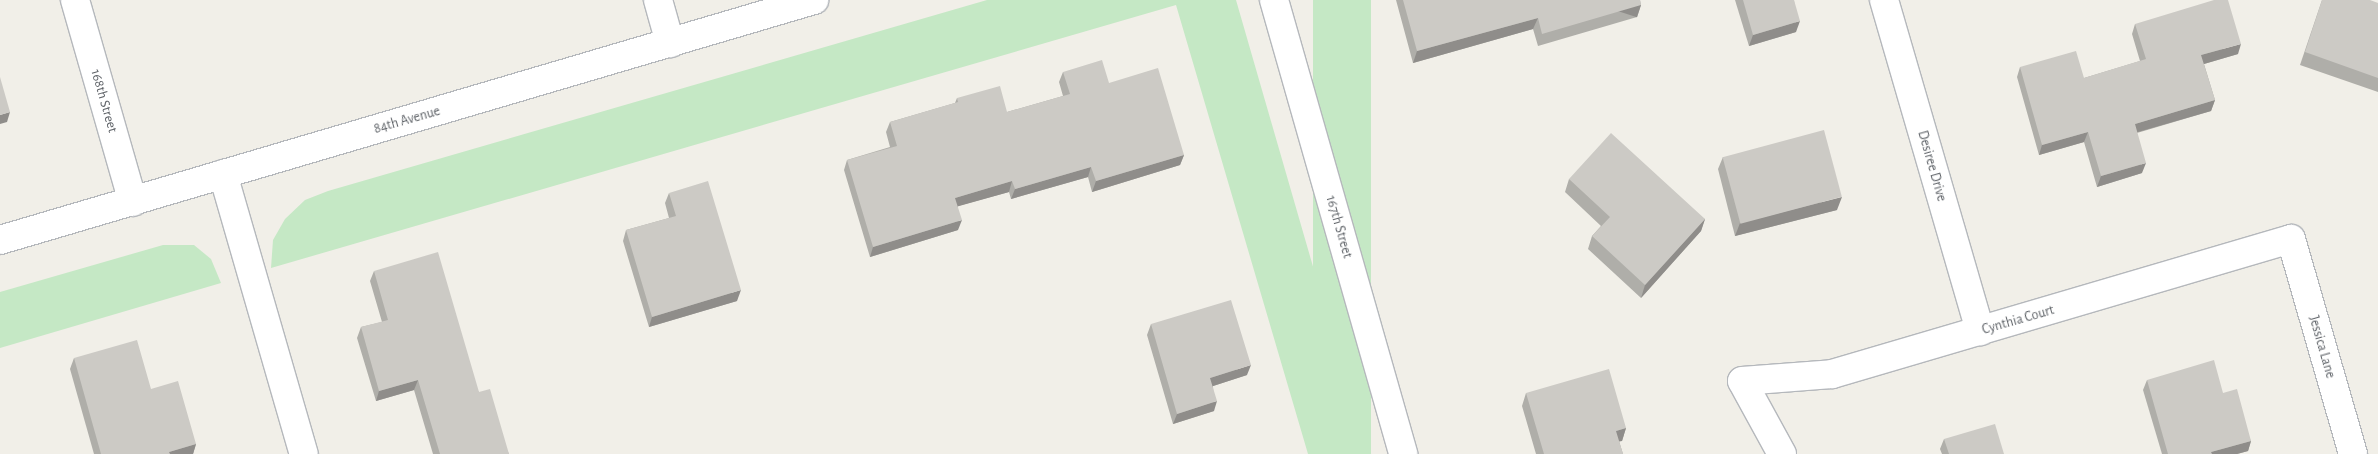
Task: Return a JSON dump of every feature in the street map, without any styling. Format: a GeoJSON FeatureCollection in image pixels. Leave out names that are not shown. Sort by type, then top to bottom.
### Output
{"type":"FeatureCollection","features":[{"type":"Feature","properties":{"kind":"street","name":"168th Street"},"geometry":{"type":"LineString","coordinates":[[75,0],[133,202]]}},
{"type":"Feature","properties":{"kind":"street"},"geometry":{"type":"LineString","coordinates":[[658,0],[670,43]]}},
{"type":"Feature","properties":{"kind":"street","name":"84th Avenue"},"geometry":{"type":"LineString","coordinates":[[0,240],[814,0]]}},
{"type":"Feature","properties":{"kind":"street","name":"167th Street"},"geometry":{"type":"LineString","coordinates":[[1274,0],[1403,454]]}},
{"type":"Feature","properties":{"kind":"street","name":"Desiree Drive"},"geometry":{"type":"LineString","coordinates":[[1884,0],[1980,331]]}},
{"type":"Feature","properties":{"kind":"street"},"geometry":{"type":"LineString","coordinates":[[223,174],[304,454]]}},
{"type":"Feature","properties":{"kind":"street","name":"Cynthia Court"},"geometry":{"type":"LineString","coordinates":[[1782,454],[1742,381],[1832,374],[2291,239]]}},
{"type":"Feature","properties":{"kind":"street","name":"Jessica Lane"},"geometry":{"type":"LineString","coordinates":[[2291,239],[2353,454]]}},
{"type":"Feature","properties":{"kind":"green space"},"geometry":{"type":"Polygon","coordinates":[[[987,0],[1236,0],[1355,412],[1349,440],[1335,454],[1308,454],[1176,5],[271,268],[273,240],[285,219],[305,200],[328,191],[987,0]]]}},
{"type":"Feature","properties":{"kind":"green space"},"geometry":{"type":"Polygon","coordinates":[[[1313,0],[1371,0],[1371,454],[1313,454],[1313,0]]]}},
{"type":"Feature","properties":{"kind":"green space"},"geometry":{"type":"Polygon","coordinates":[[[163,245],[194,245],[211,259],[221,283],[0,348],[0,292],[163,245]]]}},
{"type":"Feature","properties":{"kind":"building"},"geometry":{"type":"Polygon","coordinates":[[[1403,0],[1640,0],[1641,5],[1542,34],[1538,18],[1417,51],[1403,0]]]}},
{"type":"Feature","properties":{"kind":"building"},"geometry":{"type":"Polygon","coordinates":[[[1743,0],[1794,0],[1800,21],[1753,35],[1743,0]]]}},
{"type":"Feature","properties":{"kind":"building"},"geometry":{"type":"Polygon","coordinates":[[[2214,0],[2228,0],[2241,44],[2201,55],[2215,100],[2135,124],[2146,163],[2101,176],[2088,132],[2042,145],[2020,67],[2076,51],[2084,78],[2146,59],[2135,24],[2214,0]]]}},
{"type":"Feature","properties":{"kind":"building"},"geometry":{"type":"Polygon","coordinates":[[[2322,0],[2370,0],[2378,3],[2378,78],[2305,52],[2322,0]]]}},
{"type":"Feature","properties":{"kind":"building"},"geometry":{"type":"Polygon","coordinates":[[[1102,60],[1109,83],[1158,68],[1184,155],[1096,181],[1091,167],[1015,189],[1012,181],[955,198],[962,220],[873,247],[847,160],[897,146],[890,122],[958,102],[957,98],[1000,86],[1007,112],[1070,94],[1063,72],[1102,60]]]}},
{"type":"Feature","properties":{"kind":"building"},"geometry":{"type":"Polygon","coordinates":[[[0,77],[10,112],[0,115],[0,77]]]}},
{"type":"Feature","properties":{"kind":"building"},"geometry":{"type":"Polygon","coordinates":[[[1824,130],[1842,197],[1740,224],[1723,157],[1824,130]]]}},
{"type":"Feature","properties":{"kind":"building"},"geometry":{"type":"Polygon","coordinates":[[[1611,133],[1705,219],[1645,285],[1592,236],[1610,217],[1569,179],[1611,133]]]}},
{"type":"Feature","properties":{"kind":"building"},"geometry":{"type":"Polygon","coordinates":[[[708,181],[741,290],[652,317],[626,230],[676,216],[669,193],[708,181]]]}},
{"type":"Feature","properties":{"kind":"building"},"geometry":{"type":"Polygon","coordinates":[[[438,252],[479,392],[490,389],[509,454],[440,454],[418,380],[379,391],[361,327],[388,320],[374,271],[438,252]]]}},
{"type":"Feature","properties":{"kind":"building"},"geometry":{"type":"Polygon","coordinates":[[[1231,300],[1251,365],[1210,378],[1217,401],[1177,414],[1151,324],[1231,300]]]}},
{"type":"Feature","properties":{"kind":"building"},"geometry":{"type":"Polygon","coordinates":[[[137,340],[151,389],[178,381],[196,444],[169,452],[170,454],[101,454],[74,358],[137,340]]]}},
{"type":"Feature","properties":{"kind":"building"},"geometry":{"type":"Polygon","coordinates":[[[2214,360],[2223,393],[2237,389],[2251,441],[2211,452],[2212,454],[2168,454],[2147,380],[2214,360]]]}},
{"type":"Feature","properties":{"kind":"building"},"geometry":{"type":"Polygon","coordinates":[[[1609,369],[1626,428],[1616,431],[1623,454],[1544,454],[1526,393],[1609,369]]]}},
{"type":"Feature","properties":{"kind":"building"},"geometry":{"type":"Polygon","coordinates":[[[1995,424],[2004,454],[1949,454],[1944,439],[1995,424]]]}}]}
